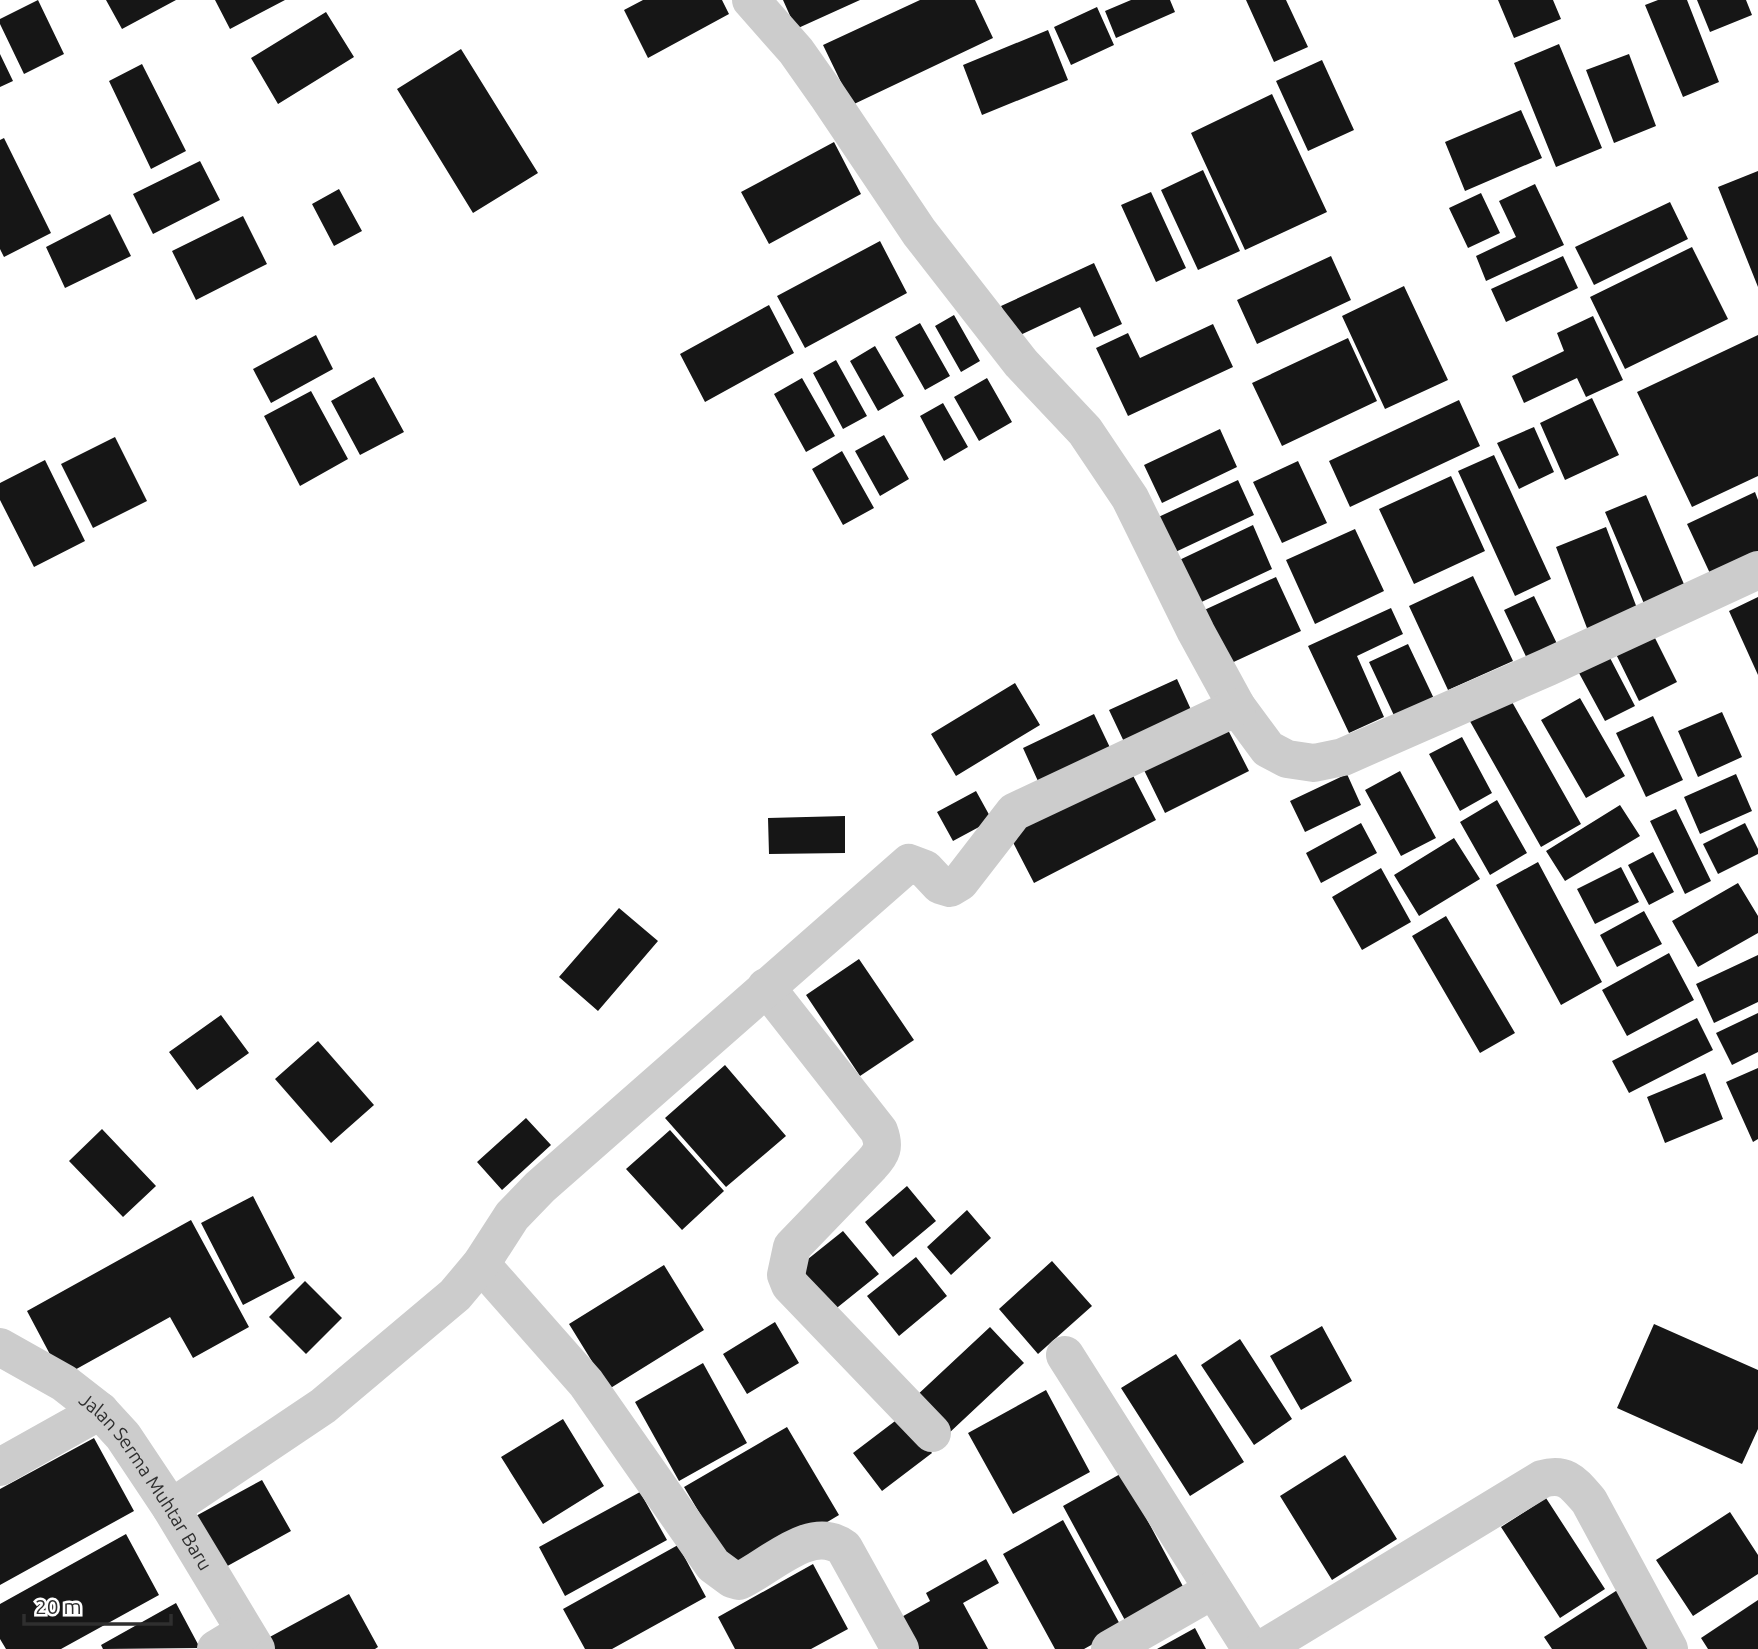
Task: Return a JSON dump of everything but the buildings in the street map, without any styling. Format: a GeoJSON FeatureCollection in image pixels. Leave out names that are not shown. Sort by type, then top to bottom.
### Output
{"type":"FeatureCollection","features":[{"type":"Feature","properties":{"kind":"street"},"geometry":{"type":"LineString","coordinates":[[751,0],[796,51],[820,84],[919,232],[1021,363],[1085,431],[1130,498],[1196,632],[1237,707],[1268,749],[1287,759],[1314,763],[1343,757],[1548,667],[1758,570]]}},
{"type":"Feature","properties":{"kind":"street"},"geometry":{"type":"LineString","coordinates":[[171,1508],[323,1406],[455,1295],[481,1264],[512,1216],[540,1187],[909,863],[925,869],[940,885],[950,888],[960,882],[1014,812],[1237,707]]}},
{"type":"Feature","properties":{"kind":"street"},"geometry":{"type":"LineString","coordinates":[[766,987],[879,1131],[884,1144],[871,1165],[792,1247],[786,1275],[790,1285],[932,1433]]}},
{"type":"Feature","properties":{"kind":"street"},"geometry":{"type":"LineString","coordinates":[[481,1264],[586,1383],[713,1564],[739,1581],[808,1541],[835,1541],[844,1548],[900,1649]]}},
{"type":"Feature","properties":{"kind":"street","name":"Jalan Serma Muhtar Baru"},"geometry":{"type":"LineString","coordinates":[[0,1347],[64,1384],[100,1411],[123,1436],[171,1508],[239,1643]]}},
{"type":"Feature","properties":{"kind":"street"},"geometry":{"type":"LineString","coordinates":[[1065,1355],[1251,1649]]}},
{"type":"Feature","properties":{"kind":"street"},"geometry":{"type":"LineString","coordinates":[[0,1467],[100,1411]]}},
{"type":"Feature","properties":{"kind":"street"},"geometry":{"type":"LineString","coordinates":[[1262,1649],[1542,1479],[1556,1475],[1565,1478],[1589,1501],[1669,1649]]}},
{"type":"Feature","properties":{"kind":"street"},"geometry":{"type":"LineString","coordinates":[[1110,1649],[1213,1590]]}}]}
